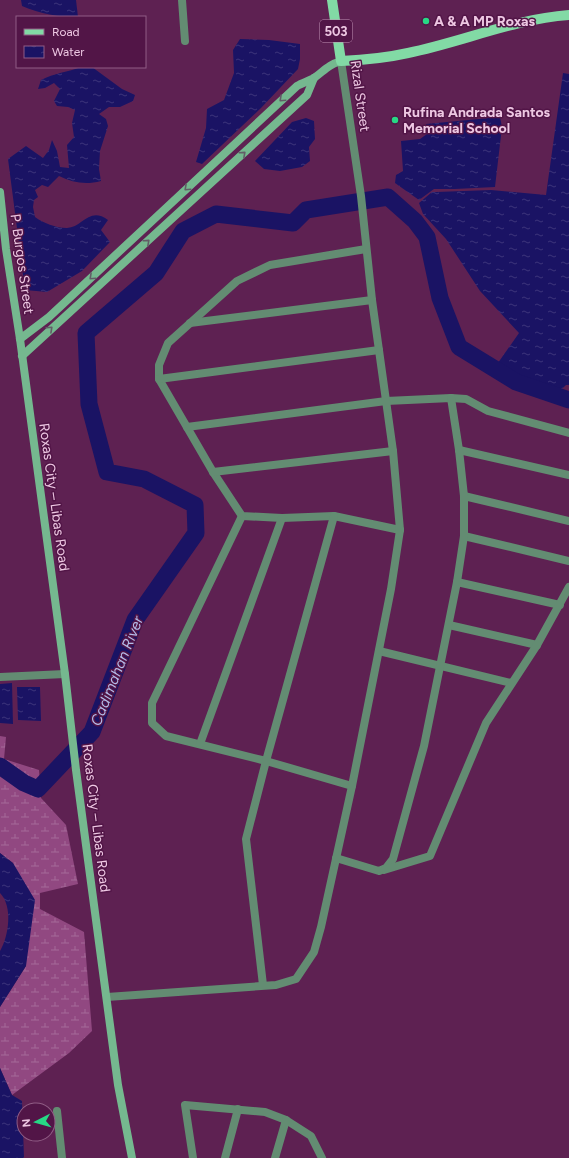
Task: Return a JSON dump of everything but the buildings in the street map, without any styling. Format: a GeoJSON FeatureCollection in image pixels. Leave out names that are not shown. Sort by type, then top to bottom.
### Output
{"type":"FeatureCollection","features":[{"type":"Feature","properties":{"kind":"main road","name":"Rizal Street"},"geometry":{"type":"LineString","coordinates":[[332,0],[341,62]]}},
{"type":"Feature","properties":{"kind":"main road","name":"503"},"geometry":{"type":"LineString","coordinates":[[341,62],[408,54],[527,21],[569,15]]}},
{"type":"Feature","properties":{"kind":"main road"},"geometry":{"type":"LineString","coordinates":[[20,339],[48,317],[297,86],[314,78],[333,63],[341,62]]}},
{"type":"Feature","properties":{"kind":"main road"},"geometry":{"type":"LineString","coordinates":[[22,356],[307,96],[314,78]]}},
{"type":"Feature","properties":{"kind":"main road","name":"P. Burgos Street"},"geometry":{"type":"LineString","coordinates":[[0,192],[3,249],[20,339]]}},
{"type":"Feature","properties":{"kind":"main road","name":"Roxas City – Libas Road"},"geometry":{"type":"LineString","coordinates":[[20,339],[118,1085],[132,1158]]}},
{"type":"Feature","properties":{"kind":"street"},"geometry":{"type":"LineString","coordinates":[[182,0],[185,41]]}},
{"type":"Feature","properties":{"kind":"street","name":"Rizal Street"},"geometry":{"type":"LineString","coordinates":[[107,997],[276,985],[296,979],[314,952],[352,786],[379,651],[400,530],[394,451],[372,300],[361,196],[341,62]]}},
{"type":"Feature","properties":{"kind":"street"},"geometry":{"type":"LineString","coordinates":[[242,516],[213,472],[159,379],[159,365],[168,343],[237,281],[270,265],[366,249]]}},
{"type":"Feature","properties":{"kind":"street"},"geometry":{"type":"LineString","coordinates":[[190,323],[372,300]]}},
{"type":"Feature","properties":{"kind":"street"},"geometry":{"type":"LineString","coordinates":[[159,379],[379,350]]}},
{"type":"Feature","properties":{"kind":"street"},"geometry":{"type":"LineString","coordinates":[[187,427],[386,401],[451,398],[466,399],[488,411],[569,433]]}},
{"type":"Feature","properties":{"kind":"street"},"geometry":{"type":"LineString","coordinates":[[379,871],[386,868],[393,858],[424,746],[457,582],[464,536],[464,496],[451,398]]}},
{"type":"Feature","properties":{"kind":"street"},"geometry":{"type":"LineString","coordinates":[[459,450],[569,475]]}},
{"type":"Feature","properties":{"kind":"street"},"geometry":{"type":"LineString","coordinates":[[213,472],[394,451]]}},
{"type":"Feature","properties":{"kind":"street"},"geometry":{"type":"LineString","coordinates":[[464,496],[569,521]]}},
{"type":"Feature","properties":{"kind":"street"},"geometry":{"type":"LineString","coordinates":[[242,516],[282,518],[334,516],[400,530]]}},
{"type":"Feature","properties":{"kind":"street"},"geometry":{"type":"LineString","coordinates":[[242,516],[152,703],[152,723],[166,736],[266,761],[352,786]]}},
{"type":"Feature","properties":{"kind":"street"},"geometry":{"type":"LineString","coordinates":[[263,985],[246,839],[266,761],[334,516]]}},
{"type":"Feature","properties":{"kind":"street"},"geometry":{"type":"LineString","coordinates":[[200,744],[282,518]]}},
{"type":"Feature","properties":{"kind":"street"},"geometry":{"type":"LineString","coordinates":[[464,536],[569,561]]}},
{"type":"Feature","properties":{"kind":"street"},"geometry":{"type":"LineString","coordinates":[[457,582],[560,605]]}},
{"type":"Feature","properties":{"kind":"street"},"geometry":{"type":"LineString","coordinates":[[336,858],[379,871],[430,856],[486,723],[537,645],[569,587]]}},
{"type":"Feature","properties":{"kind":"street"},"geometry":{"type":"LineString","coordinates":[[449,625],[537,645]]}},
{"type":"Feature","properties":{"kind":"street"},"geometry":{"type":"LineString","coordinates":[[379,651],[512,683]]}},
{"type":"Feature","properties":{"kind":"street"},"geometry":{"type":"LineString","coordinates":[[0,676],[65,674]]}},
{"type":"Feature","properties":{"kind":"street"},"geometry":{"type":"LineString","coordinates":[[193,1158],[185,1105],[265,1112],[286,1120],[311,1136],[322,1158]]}},
{"type":"Feature","properties":{"kind":"street"},"geometry":{"type":"LineString","coordinates":[[225,1158],[238,1109]]}},
{"type":"Feature","properties":{"kind":"street"},"geometry":{"type":"LineString","coordinates":[[57,1111],[62,1158]]}},
{"type":"Feature","properties":{"kind":"street"},"geometry":{"type":"LineString","coordinates":[[275,1158],[286,1120]]}},
{"type":"Feature","properties":{"kind":"green space"},"geometry":{"type":"Polygon","coordinates":[[[0,736],[6,737],[4,759],[39,770],[41,798],[66,825],[78,884],[40,893],[40,909],[84,932],[92,1031],[69,1053],[12,1095],[0,1068],[0,1007],[26,966],[13,863],[0,853],[0,736]]]}},
{"type":"Feature","properties":{"kind":"water"},"geometry":{"type":"Polygon","coordinates":[[[21,0],[76,0],[78,16],[57,16],[22,6],[21,0]]]}},
{"type":"Feature","properties":{"kind":"water"},"geometry":{"type":"Polygon","coordinates":[[[240,39],[269,40],[300,44],[298,69],[261,108],[202,164],[196,162],[206,128],[207,109],[224,100],[234,73],[233,50],[240,39]]]}},
{"type":"Feature","properties":{"kind":"water"},"geometry":{"type":"Polygon","coordinates":[[[78,68],[93,68],[122,89],[135,95],[133,101],[120,107],[109,107],[99,114],[106,119],[108,126],[100,151],[99,169],[101,181],[80,183],[59,176],[48,187],[42,185],[35,190],[38,197],[34,200],[33,207],[35,217],[50,225],[63,228],[72,227],[91,216],[96,215],[108,220],[101,230],[110,242],[82,271],[47,292],[25,290],[8,159],[26,146],[43,158],[49,150],[52,140],[57,151],[60,167],[69,168],[67,145],[74,137],[72,123],[75,110],[68,107],[57,106],[54,101],[60,89],[54,83],[45,88],[38,89],[41,80],[78,68]]]}},
{"type":"Feature","properties":{"kind":"water"},"geometry":{"type":"Polygon","coordinates":[[[563,73],[569,74],[569,385],[566,385],[558,392],[551,394],[530,388],[493,370],[519,333],[480,291],[446,239],[423,214],[419,203],[432,192],[491,190],[546,195],[563,73]]]}},
{"type":"Feature","properties":{"kind":"water"},"geometry":{"type":"Polygon","coordinates":[[[500,117],[502,127],[495,187],[434,189],[419,200],[395,183],[396,175],[403,171],[401,141],[420,139],[427,134],[426,124],[500,117]]]}},
{"type":"Feature","properties":{"kind":"water"},"geometry":{"type":"Polygon","coordinates":[[[306,118],[314,121],[315,139],[309,147],[310,161],[302,167],[280,171],[264,169],[255,161],[292,122],[306,118]]]}},
{"type":"Feature","properties":{"kind":"water"},"geometry":{"type":"Polygon","coordinates":[[[12,683],[13,724],[0,723],[0,684],[12,683]]]}},
{"type":"Feature","properties":{"kind":"water"},"geometry":{"type":"Polygon","coordinates":[[[17,687],[40,687],[41,721],[18,720],[17,687]]]}},
{"type":"Feature","properties":{"kind":"water"},"geometry":{"type":"Polygon","coordinates":[[[0,853],[13,863],[35,900],[26,966],[0,1007],[0,951],[6,937],[8,913],[7,905],[0,893],[0,853]]]}},
{"type":"Feature","properties":{"kind":"water"},"geometry":{"type":"Polygon","coordinates":[[[0,1068],[12,1095],[22,1101],[16,1102],[16,1142],[23,1142],[24,1157],[0,1158],[0,1068]]]}},
{"type":"Feature","properties":{"kind":"waterway","name":"Cadimahan River"},"geometry":{"type":"LineString","coordinates":[[0,766],[24,783],[38,789],[92,732],[135,620],[196,533],[195,505],[144,479],[107,472],[89,404],[86,333],[156,273],[183,231],[216,214],[293,223],[306,210],[388,197],[415,221],[427,237],[440,298],[459,347],[516,382],[569,400]]}},
{"type":"Feature","properties":{"kind":"place","name":"A & A MP Roxas"},"geometry":{"type":"Point","coordinates":[426,21]}},
{"type":"Feature","properties":{"kind":"place","name":"Rufina Andrada Santos Memorial School"},"geometry":{"type":"Point","coordinates":[395,120]}}]}
